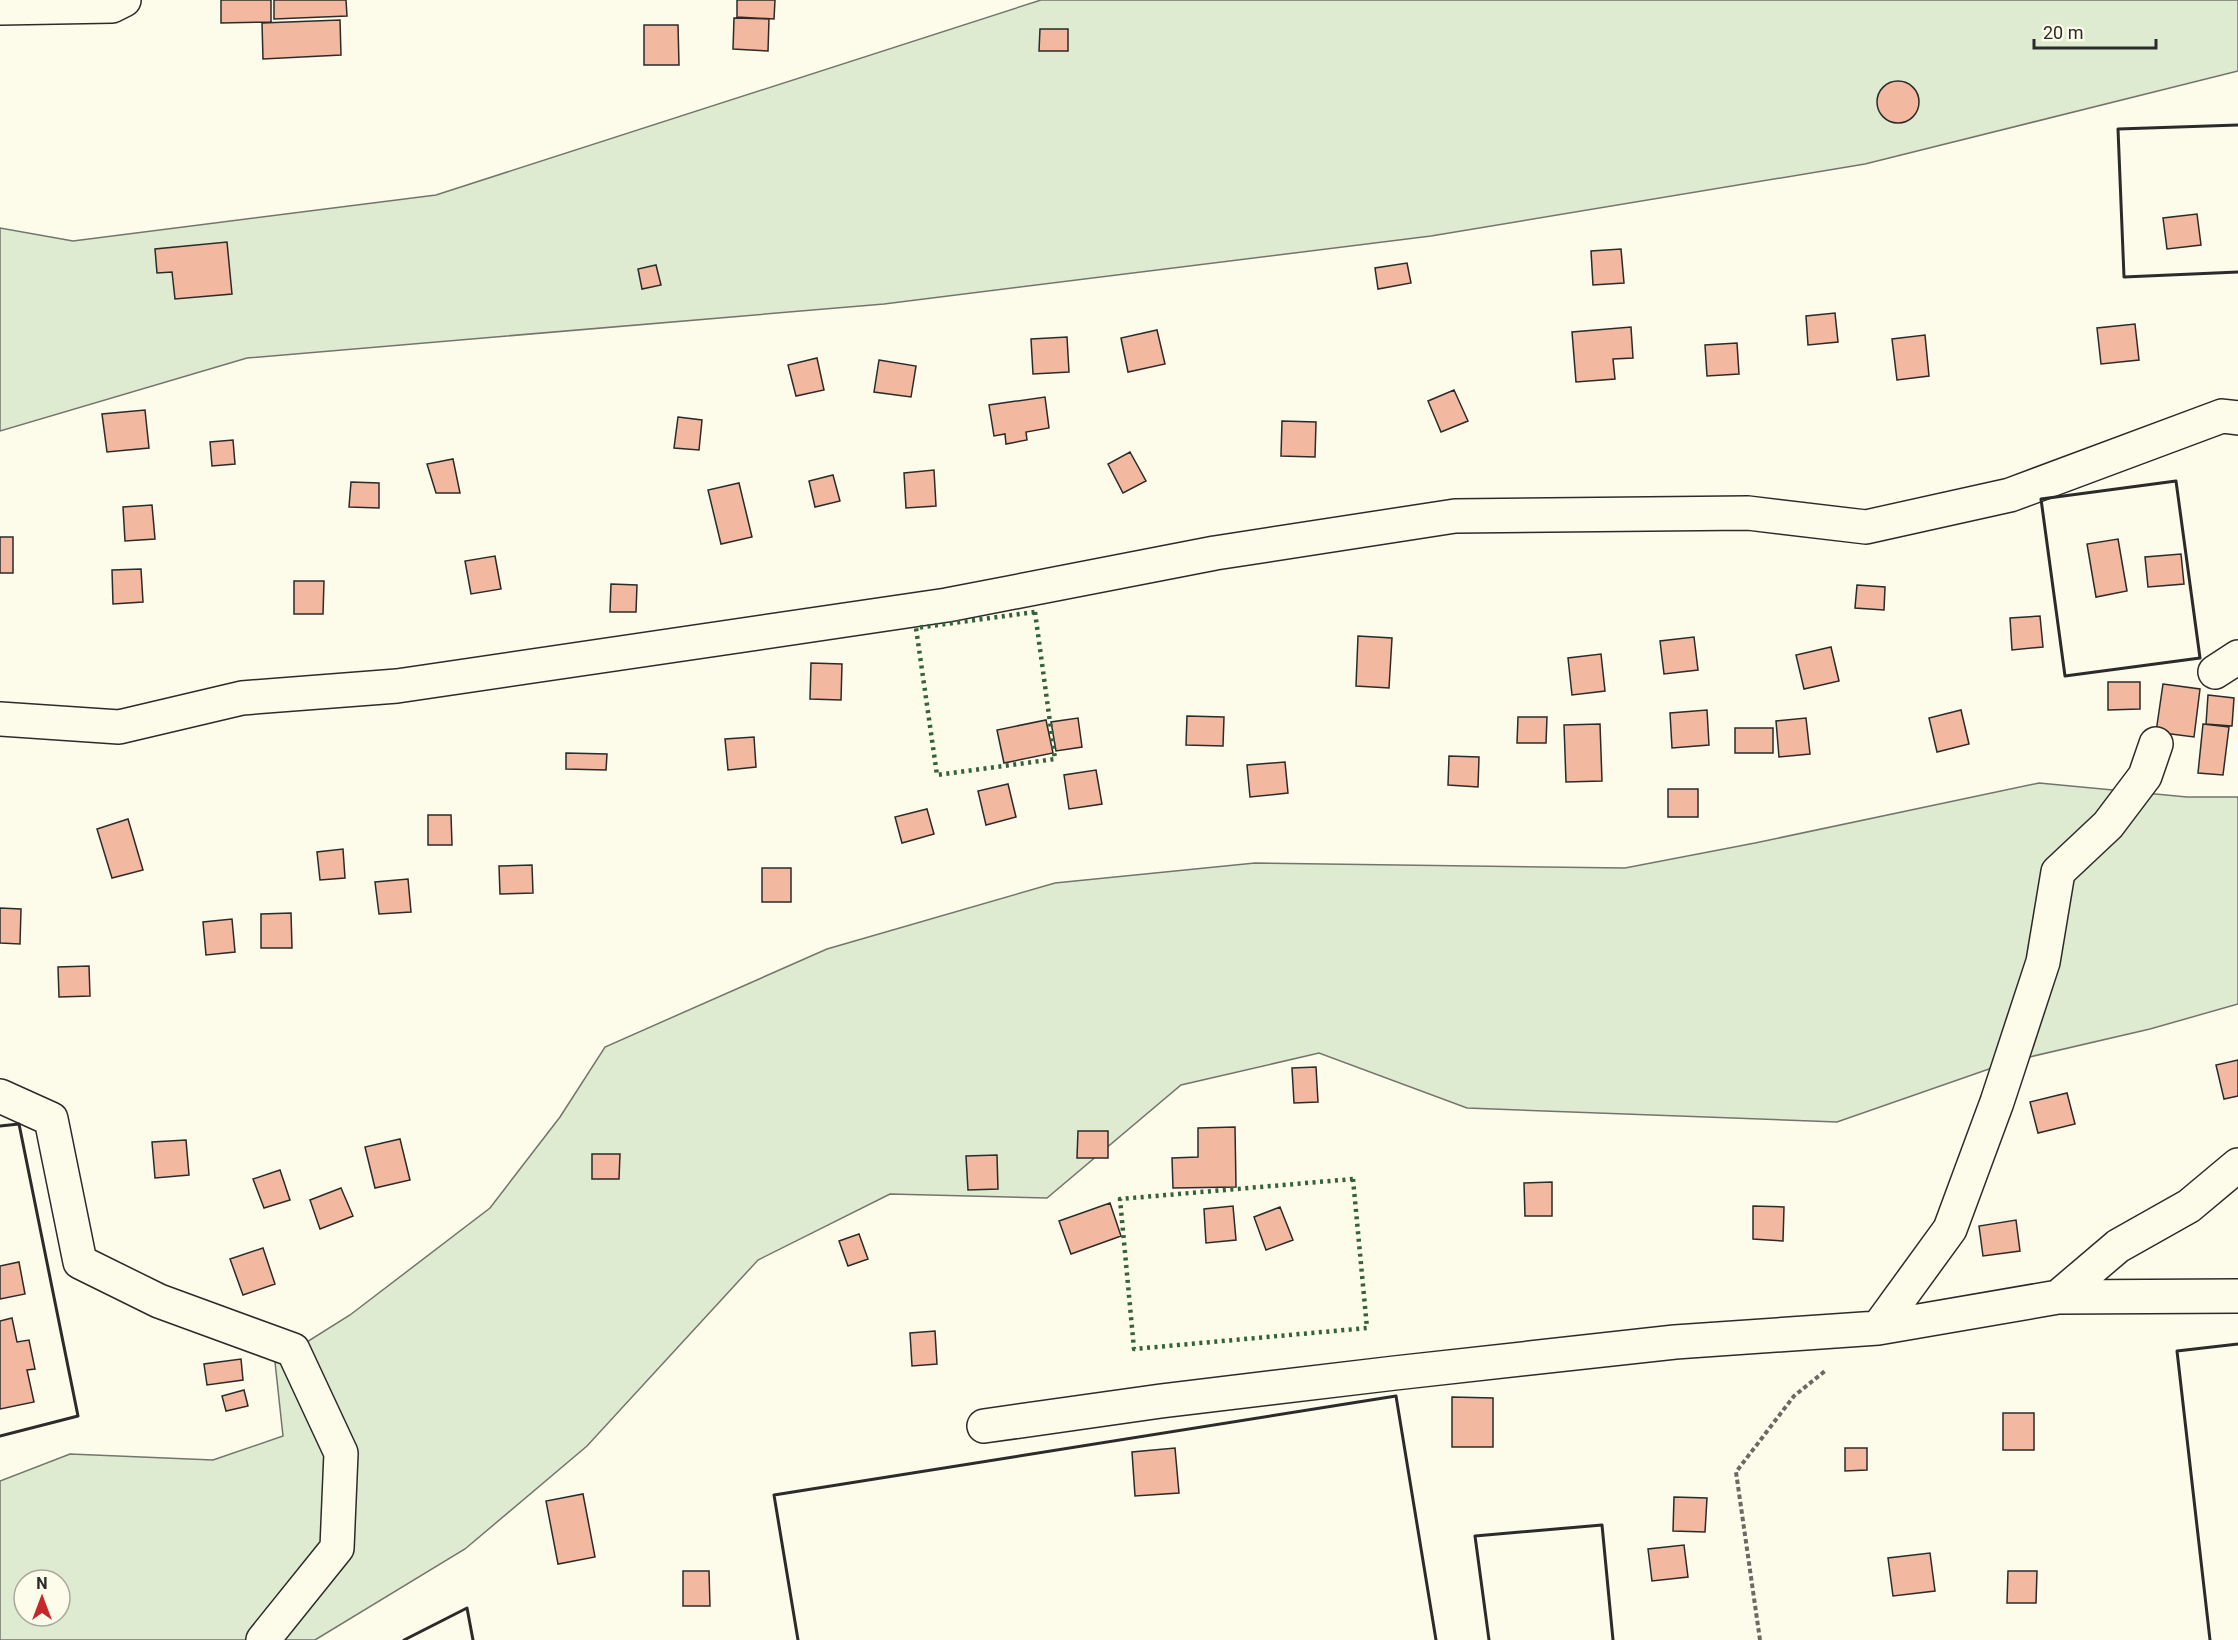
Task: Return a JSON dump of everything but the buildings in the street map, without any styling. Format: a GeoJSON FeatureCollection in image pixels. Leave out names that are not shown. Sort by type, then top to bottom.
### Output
{"type":"FeatureCollection","features":[{"type":"Feature","properties":{"kind":"street"},"geometry":{"type":"LineString","coordinates":[[0,8],[112,6],[124,0]]}},
{"type":"Feature","properties":{"kind":"street"},"geometry":{"type":"LineString","coordinates":[[0,719],[119,726],[242,698],[397,686],[947,605],[1215,553],[1455,516],[1748,513],[1866,527],[2010,495],[2222,416],[2238,418]]}},
{"type":"Feature","properties":{"kind":"street"},"geometry":{"type":"LineString","coordinates":[[1878,1328],[1950,1228],[1997,1102],[2043,962],[2058,872],[2108,825],[2145,776],[2156,744]]}},
{"type":"Feature","properties":{"kind":"street"},"geometry":{"type":"LineString","coordinates":[[0,1096],[51,1119],[80,1262],[159,1301],[293,1350],[340,1453],[337,1548],[263,1640]]}},
{"type":"Feature","properties":{"kind":"street"},"geometry":{"type":"LineString","coordinates":[[2058,1297],[2118,1246],[2189,1206],[2238,1165]]}},
{"type":"Feature","properties":{"kind":"street"},"geometry":{"type":"LineString","coordinates":[[984,1426],[1161,1401],[1418,1370],[1675,1342],[1878,1328],[2058,1297],[2238,1296]]}},
{"type":"Feature","properties":{"kind":"path"},"geometry":{"type":"LineString","coordinates":[[1760,1640],[1736,1473],[1794,1396],[1827,1369]]}},
{"type":"Feature","properties":{"kind":"green space"},"geometry":{"type":"Polygon","coordinates":[[[1041,0],[2238,0],[2238,71],[1865,164],[1431,236],[884,304],[247,358],[0,431],[0,228],[73,241],[436,195],[1041,0]]]}},
{"type":"Feature","properties":{"kind":"green space"},"geometry":{"type":"Polygon","coordinates":[[[2039,783],[2187,797],[2238,797],[2238,1004],[2150,1029],[2012,1061],[1837,1122],[1467,1108],[1319,1053],[1181,1085],[1047,1198],[890,1194],[758,1260],[587,1446],[465,1549],[315,1640],[0,1640],[0,1481],[70,1454],[213,1460],[283,1436],[275,1362],[350,1315],[490,1208],[560,1117],[605,1047],[827,949],[1055,883],[1255,863],[1625,868],[2039,783]]]}},
{"type":"Feature","properties":{"kind":"hedge"},"geometry":{"type":"LineString","coordinates":[[1035,612],[1055,759],[937,775],[916,628],[1035,612]]}},
{"type":"Feature","properties":{"kind":"hedge"},"geometry":{"type":"LineString","coordinates":[[1353,1179],[1367,1328],[1134,1349],[1120,1199],[1353,1179]]}},
{"type":"Feature","properties":{"kind":"wall"},"geometry":{"type":"LineString","coordinates":[[2238,125],[2118,129],[2124,277],[2238,272]]}},
{"type":"Feature","properties":{"kind":"wall"},"geometry":{"type":"LineString","coordinates":[[2176,481],[2200,658],[2065,676],[2041,499],[2176,481]]}},
{"type":"Feature","properties":{"kind":"wall"},"geometry":{"type":"LineString","coordinates":[[0,1126],[19,1124],[78,1416],[0,1436]]}},
{"type":"Feature","properties":{"kind":"wall"},"geometry":{"type":"LineString","coordinates":[[2210,1640],[2177,1351],[2238,1344]]}},
{"type":"Feature","properties":{"kind":"wall"},"geometry":{"type":"LineString","coordinates":[[798,1640],[774,1495],[1396,1396],[1436,1640]]}},
{"type":"Feature","properties":{"kind":"wall"},"geometry":{"type":"LineString","coordinates":[[1489,1640],[1475,1536],[1602,1525],[1613,1640]]}},
{"type":"Feature","properties":{"kind":"wall"},"geometry":{"type":"LineString","coordinates":[[404,1640],[467,1608],[473,1640]]}}]}
